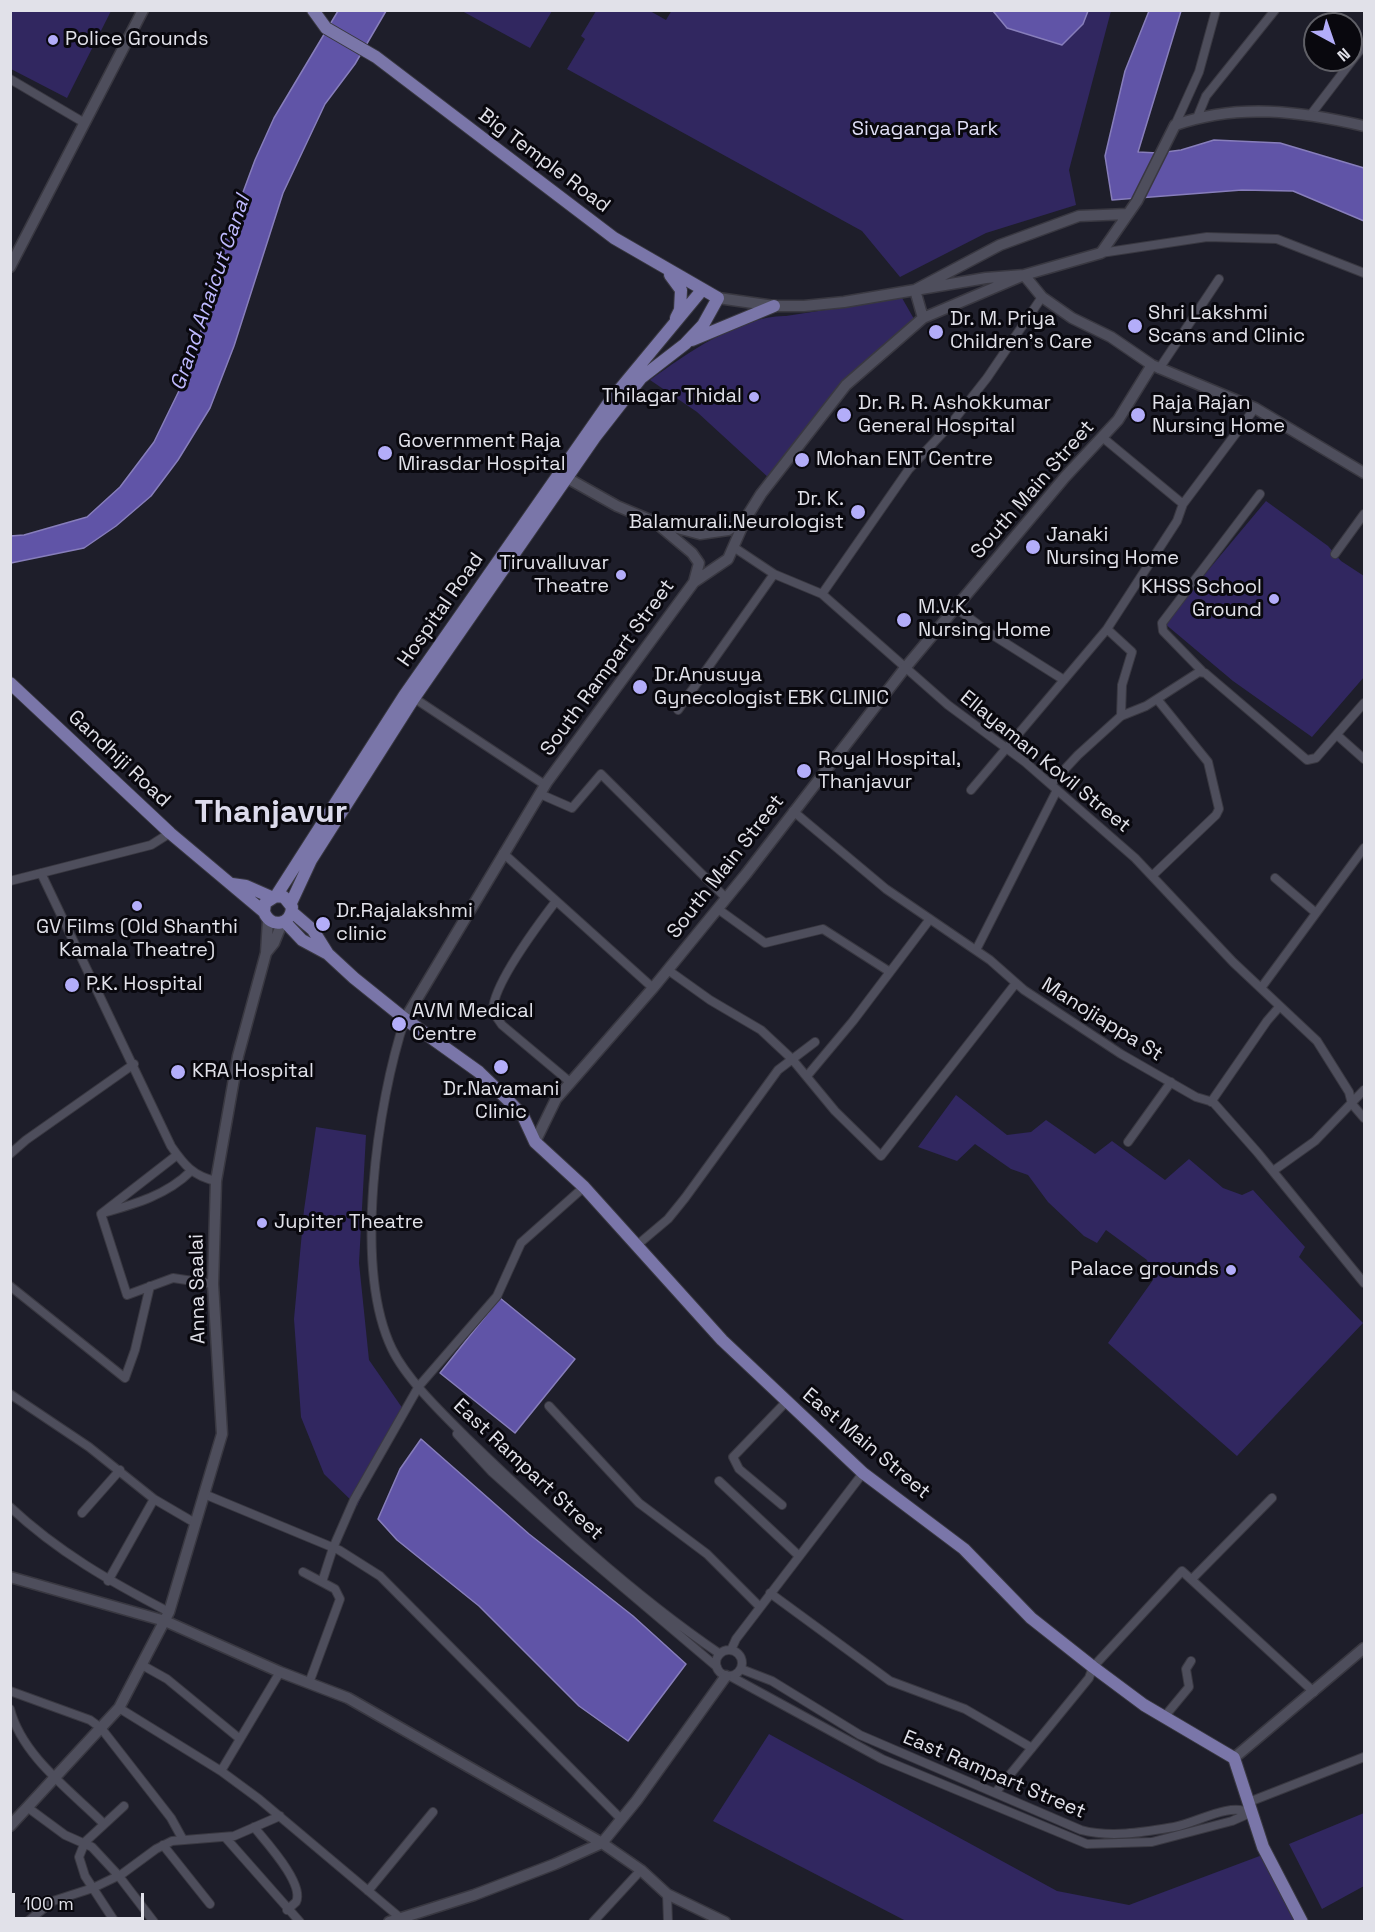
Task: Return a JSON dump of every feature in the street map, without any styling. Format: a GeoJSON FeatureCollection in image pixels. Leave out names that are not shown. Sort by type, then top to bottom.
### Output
{"type":"FeatureCollection","features":[{"type":"Feature","properties":{"kind":"main road","name":"Big Temple Road"},"geometry":{"type":"LineString","coordinates":[[320,17],[614,238],[718,298]]}},
{"type":"Feature","properties":{"kind":"main road"},"geometry":{"type":"LineString","coordinates":[[661,267],[681,290],[680,310],[669,333]]}},
{"type":"Feature","properties":{"kind":"main road","name":"Hospital Road"},"geometry":{"type":"LineString","coordinates":[[287,915],[311,860],[414,698],[564,476],[616,391],[669,333],[702,290]]}},
{"type":"Feature","properties":{"kind":"main road"},"geometry":{"type":"LineString","coordinates":[[685,344],[703,325],[718,298]]}},
{"type":"Feature","properties":{"kind":"main road"},"geometry":{"type":"LineString","coordinates":[[685,344],[756,311],[774,306]]}},
{"type":"Feature","properties":{"kind":"main road","name":"Hospital Road"},"geometry":{"type":"LineString","coordinates":[[266,916],[265,903],[274,896],[404,696],[564,476],[641,378],[685,344]]}},
{"type":"Feature","properties":{"kind":"main road","name":"Gandhiji Road"},"geometry":{"type":"LineString","coordinates":[[10,683],[170,833],[232,884],[240,895],[266,916]]}},
{"type":"Feature","properties":{"kind":"main road","name":"Gandhiji Road"},"geometry":{"type":"LineString","coordinates":[[232,884],[284,897],[287,915]]}},
{"type":"Feature","properties":{"kind":"main road"},"geometry":{"type":"LineString","coordinates":[[266,916],[287,915],[313,930],[328,954],[405,1019],[479,1072],[523,1116],[535,1142]]}},
{"type":"Feature","properties":{"kind":"main road","name":"East Main Street"},"geometry":{"type":"LineString","coordinates":[[535,1142],[584,1187],[722,1340],[863,1473],[964,1549],[1031,1618],[1093,1667],[1144,1704],[1234,1758]]}},
{"type":"Feature","properties":{"kind":"main road"},"geometry":{"type":"LineString","coordinates":[[1234,1758],[1263,1846],[1302,1921]]}},
{"type":"Feature","properties":{"kind":"street"},"geometry":{"type":"LineString","coordinates":[[10,267],[83,122],[143,10]]}},
{"type":"Feature","properties":{"kind":"street"},"geometry":{"type":"LineString","coordinates":[[1101,253],[1137,201],[1168,141],[1199,72],[1216,10]]}},
{"type":"Feature","properties":{"kind":"street"},"geometry":{"type":"LineString","coordinates":[[1197,118],[1206,96],[1275,10]]}},
{"type":"Feature","properties":{"kind":"street"},"geometry":{"type":"LineString","coordinates":[[1312,113],[1365,45]]}},
{"type":"Feature","properties":{"kind":"street"},"geometry":{"type":"LineString","coordinates":[[10,79],[83,122]]}},
{"type":"Feature","properties":{"kind":"street"},"geometry":{"type":"LineString","coordinates":[[1175,126],[1197,118],[1230,111],[1312,113],[1365,126]]}},
{"type":"Feature","properties":{"kind":"street"},"geometry":{"type":"LineString","coordinates":[[915,290],[1000,245],[1079,216],[1127,214]]}},
{"type":"Feature","properties":{"kind":"street"},"geometry":{"type":"LineString","coordinates":[[718,298],[774,306],[804,306],[986,278],[1024,275],[1101,253],[1207,237],[1277,239],[1365,273]]}},
{"type":"Feature","properties":{"kind":"street"},"geometry":{"type":"LineString","coordinates":[[1024,275],[1042,297],[1072,318],[1111,337],[1156,367],[1255,408],[1365,473]]}},
{"type":"Feature","properties":{"kind":"street","name":"South Rampart Street"},"geometry":{"type":"LineString","coordinates":[[405,1019],[543,789],[694,582],[718,567],[735,548],[746,518],[761,494],[846,385],[923,318],[1024,275]]}},
{"type":"Feature","properties":{"kind":"street"},"geometry":{"type":"LineString","coordinates":[[1156,367],[1219,279]]}},
{"type":"Feature","properties":{"kind":"street"},"geometry":{"type":"LineString","coordinates":[[915,290],[923,318]]}},
{"type":"Feature","properties":{"kind":"street"},"geometry":{"type":"LineString","coordinates":[[822,594],[909,469],[950,424],[987,378],[1042,297]]}},
{"type":"Feature","properties":{"kind":"street","name":"South Main Street"},"geometry":{"type":"LineString","coordinates":[[535,1142],[556,1099],[718,909],[905,668],[1065,477],[1118,420],[1156,367]]}},
{"type":"Feature","properties":{"kind":"street"},"geometry":{"type":"LineString","coordinates":[[971,790],[1107,629],[1177,521],[1183,504],[1255,408]]}},
{"type":"Feature","properties":{"kind":"street"},"geometry":{"type":"LineString","coordinates":[[1102,437],[1183,504]]}},
{"type":"Feature","properties":{"kind":"street"},"geometry":{"type":"LineString","coordinates":[[564,476],[617,506],[655,522],[700,534],[728,530],[746,518]]}},
{"type":"Feature","properties":{"kind":"street"},"geometry":{"type":"LineString","coordinates":[[1260,494],[1162,623],[1163,631],[1202,671],[1307,760],[1316,758],[1365,703]]}},
{"type":"Feature","properties":{"kind":"street"},"geometry":{"type":"LineString","coordinates":[[1335,554],[1365,514]]}},
{"type":"Feature","properties":{"kind":"street"},"geometry":{"type":"LineString","coordinates":[[655,522],[692,553],[699,563],[694,582]]}},
{"type":"Feature","properties":{"kind":"street","name":"Ellayaman Kovil Street"},"geometry":{"type":"LineString","coordinates":[[735,548],[774,574],[822,594],[905,668],[1054,787],[1152,876],[1261,988],[1317,1041],[1349,1092],[1352,1104]]}},
{"type":"Feature","properties":{"kind":"street"},"geometry":{"type":"LineString","coordinates":[[678,710],[774,574]]}},
{"type":"Feature","properties":{"kind":"street"},"geometry":{"type":"LineString","coordinates":[[956,608],[988,632],[1064,680]]}},
{"type":"Feature","properties":{"kind":"street"},"geometry":{"type":"LineString","coordinates":[[1107,629],[1132,652],[1122,685],[1121,716]]}},
{"type":"Feature","properties":{"kind":"street"},"geometry":{"type":"LineString","coordinates":[[976,950],[1054,787],[1078,755],[1121,716],[1157,699],[1202,671]]}},
{"type":"Feature","properties":{"kind":"street"},"geometry":{"type":"LineString","coordinates":[[414,698],[572,808],[601,774],[726,898]]}},
{"type":"Feature","properties":{"kind":"street"},"geometry":{"type":"LineString","coordinates":[[1152,876],[1216,815],[1219,809],[1208,762],[1157,699]]}},
{"type":"Feature","properties":{"kind":"street"},"geometry":{"type":"LineString","coordinates":[[1337,735],[1365,759]]}},
{"type":"Feature","properties":{"kind":"street","name":"Manojiappa St"},"geometry":{"type":"LineString","coordinates":[[793,811],[886,890],[976,950],[1016,983],[1121,1054],[1196,1097],[1212,1102],[1274,1171],[1365,1283]]}},
{"type":"Feature","properties":{"kind":"street"},"geometry":{"type":"LineString","coordinates":[[10,881],[151,845],[170,833]]}},
{"type":"Feature","properties":{"kind":"street"},"geometry":{"type":"LineString","coordinates":[[1261,988],[1365,848]]}},
{"type":"Feature","properties":{"kind":"street"},"geometry":{"type":"LineString","coordinates":[[503,853],[653,988]]}},
{"type":"Feature","properties":{"kind":"street"},"geometry":{"type":"LineString","coordinates":[[41,873],[177,1155],[191,1171],[201,1178],[216,1181]]}},
{"type":"Feature","properties":{"kind":"street"},"geometry":{"type":"LineString","coordinates":[[1275,878],[1316,913]]}},
{"type":"Feature","properties":{"kind":"street"},"geometry":{"type":"LineString","coordinates":[[556,901],[518,956],[495,999],[493,1012],[502,1025],[570,1082]]}},
{"type":"Feature","properties":{"kind":"street"},"geometry":{"type":"LineString","coordinates":[[718,909],[765,943],[823,929],[890,972]]}},
{"type":"Feature","properties":{"kind":"street","name":"Anna Saalai"},"geometry":{"type":"LineString","coordinates":[[266,953],[274,943],[287,915]]}},
{"type":"Feature","properties":{"kind":"street","name":"Anna Saalai"},"geometry":{"type":"LineString","coordinates":[[10,1826],[14,1814],[27,1807],[119,1708],[167,1616],[222,1434],[213,1284],[216,1181],[238,1056],[266,953],[266,916]]}},
{"type":"Feature","properties":{"kind":"street"},"geometry":{"type":"LineString","coordinates":[[807,1076],[930,919]]}},
{"type":"Feature","properties":{"kind":"street"},"geometry":{"type":"LineString","coordinates":[[668,970],[710,1000],[761,1030],[792,1059],[836,1111],[880,1156],[1016,983]]}},
{"type":"Feature","properties":{"kind":"street"},"geometry":{"type":"LineString","coordinates":[[1212,1102],[1277,1004]]}},
{"type":"Feature","properties":{"kind":"street","name":"East Rampart Street"},"geometry":{"type":"LineString","coordinates":[[405,1019],[391,1068],[382,1118],[371,1241],[376,1298],[393,1351],[452,1426],[608,1565],[720,1654]]}},
{"type":"Feature","properties":{"kind":"street"},"geometry":{"type":"LineString","coordinates":[[636,1246],[668,1219],[685,1198],[723,1149],[778,1070],[815,1042]]}},
{"type":"Feature","properties":{"kind":"street"},"geometry":{"type":"LineString","coordinates":[[10,1154],[26,1140],[134,1064]]}},
{"type":"Feature","properties":{"kind":"street"},"geometry":{"type":"LineString","coordinates":[[1128,1142],[1171,1082]]}},
{"type":"Feature","properties":{"kind":"street"},"geometry":{"type":"LineString","coordinates":[[1274,1171],[1315,1141],[1365,1090]]}},
{"type":"Feature","properties":{"kind":"street"},"geometry":{"type":"LineString","coordinates":[[1352,1104],[1362,1115]]}},
{"type":"Feature","properties":{"kind":"street"},"geometry":{"type":"LineString","coordinates":[[101,1214],[177,1155]]}},
{"type":"Feature","properties":{"kind":"street"},"geometry":{"type":"LineString","coordinates":[[101,1214],[147,1200],[180,1181],[191,1171]]}},
{"type":"Feature","properties":{"kind":"street"},"geometry":{"type":"LineString","coordinates":[[322,1582],[333,1548],[354,1500],[419,1386],[497,1296],[521,1243],[584,1187]]}},
{"type":"Feature","properties":{"kind":"street"},"geometry":{"type":"LineString","coordinates":[[101,1214],[126,1295],[173,1278],[213,1284]]}},
{"type":"Feature","properties":{"kind":"street"},"geometry":{"type":"LineString","coordinates":[[10,1286],[124,1378],[135,1350],[150,1286]]}},
{"type":"Feature","properties":{"kind":"street"},"geometry":{"type":"LineString","coordinates":[[10,1394],[120,1470],[154,1499],[195,1523]]}},
{"type":"Feature","properties":{"kind":"street"},"geometry":{"type":"LineString","coordinates":[[782,1505],[739,1469],[733,1457],[786,1402]]}},
{"type":"Feature","properties":{"kind":"street"},"geometry":{"type":"LineString","coordinates":[[549,1406],[639,1503],[707,1554],[760,1607]]}},
{"type":"Feature","properties":{"kind":"street"},"geometry":{"type":"LineString","coordinates":[[452,1426],[460,1438],[501,1480],[579,1550],[728,1676],[882,1759],[1087,1844],[1152,1842],[1232,1821],[1250,1807],[1365,1757]]}},
{"type":"Feature","properties":{"kind":"street"},"geometry":{"type":"LineString","coordinates":[[82,1513],[120,1470]]}},
{"type":"Feature","properties":{"kind":"street"},"geometry":{"type":"LineString","coordinates":[[717,1666],[720,1654],[731,1650],[736,1639],[798,1555],[863,1473]]}},
{"type":"Feature","properties":{"kind":"street"},"geometry":{"type":"LineString","coordinates":[[718,1480],[798,1555]]}},
{"type":"Feature","properties":{"kind":"street"},"geometry":{"type":"LineString","coordinates":[[204,1494],[333,1548],[362,1563],[393,1586],[622,1820]]}},
{"type":"Feature","properties":{"kind":"street"},"geometry":{"type":"LineString","coordinates":[[1192,1579],[1272,1498]]}},
{"type":"Feature","properties":{"kind":"street"},"geometry":{"type":"LineString","coordinates":[[108,1581],[154,1499]]}},
{"type":"Feature","properties":{"kind":"street"},"geometry":{"type":"LineString","coordinates":[[10,1507],[74,1560],[167,1616],[280,1672],[348,1698],[602,1843],[641,1870],[667,1894],[725,1922]]}},
{"type":"Feature","properties":{"kind":"street"},"geometry":{"type":"LineString","coordinates":[[995,1792],[1089,1678],[1093,1667],[1182,1571],[1314,1692]]}},
{"type":"Feature","properties":{"kind":"street"},"geometry":{"type":"LineString","coordinates":[[303,1572],[336,1589],[339,1605],[309,1683]]}},
{"type":"Feature","properties":{"kind":"street"},"geometry":{"type":"LineString","coordinates":[[12,1579],[167,1616]]}},
{"type":"Feature","properties":{"kind":"street"},"geometry":{"type":"LineString","coordinates":[[770,1593],[890,1681],[964,1709],[1032,1748]]}},
{"type":"Feature","properties":{"kind":"street"},"geometry":{"type":"LineString","coordinates":[[1234,1758],[1365,1648]]}},
{"type":"Feature","properties":{"kind":"street"},"geometry":{"type":"LineString","coordinates":[[389,1922],[484,1891],[602,1843],[622,1820],[728,1676],[741,1669],[741,1657],[731,1650]]}},
{"type":"Feature","properties":{"kind":"street"},"geometry":{"type":"LineString","coordinates":[[1165,1716],[1190,1687],[1186,1669],[1191,1661]]}},
{"type":"Feature","properties":{"kind":"street"},"geometry":{"type":"LineString","coordinates":[[142,1665],[167,1679],[240,1739]]}},
{"type":"Feature","properties":{"kind":"street","name":"East Rampart Street"},"geometry":{"type":"LineString","coordinates":[[741,1669],[772,1681],[860,1735],[1094,1833],[1111,1834],[1174,1827],[1233,1809],[1250,1807]]}},
{"type":"Feature","properties":{"kind":"street"},"geometry":{"type":"LineString","coordinates":[[221,1771],[280,1672]]}},
{"type":"Feature","properties":{"kind":"street"},"geometry":{"type":"LineString","coordinates":[[10,1691],[90,1720],[101,1728],[171,1818],[183,1838]]}},
{"type":"Feature","properties":{"kind":"street"},"geometry":{"type":"LineString","coordinates":[[119,1708],[221,1771],[280,1816],[402,1919]]}},
{"type":"Feature","properties":{"kind":"street"},"geometry":{"type":"LineString","coordinates":[[10,1709],[22,1735],[54,1776],[104,1824]]}},
{"type":"Feature","properties":{"kind":"street"},"geometry":{"type":"LineString","coordinates":[[115,1922],[79,1865],[79,1857],[85,1842],[124,1806]]}},
{"type":"Feature","properties":{"kind":"street"},"geometry":{"type":"LineString","coordinates":[[27,1807],[65,1835],[85,1842],[118,1875],[154,1922]]}},
{"type":"Feature","properties":{"kind":"street"},"geometry":{"type":"LineString","coordinates":[[368,1891],[433,1812]]}},
{"type":"Feature","properties":{"kind":"street"},"geometry":{"type":"LineString","coordinates":[[27,1922],[52,1901],[93,1888],[118,1875],[163,1845],[183,1838],[225,1837],[280,1816]]}},
{"type":"Feature","properties":{"kind":"street"},"geometry":{"type":"LineString","coordinates":[[254,1827],[293,1880],[298,1891],[296,1902],[287,1910]]}},
{"type":"Feature","properties":{"kind":"street"},"geometry":{"type":"LineString","coordinates":[[225,1837],[287,1910],[300,1922]]}},
{"type":"Feature","properties":{"kind":"street"},"geometry":{"type":"LineString","coordinates":[[163,1845],[210,1904]]}},
{"type":"Feature","properties":{"kind":"street"},"geometry":{"type":"LineString","coordinates":[[593,1922],[641,1870]]}},
{"type":"Feature","properties":{"kind":"street"},"geometry":{"type":"LineString","coordinates":[[667,1894],[668,1922]]}},
{"type":"Feature","properties":{"kind":"green space","name":"Sivaganga Park"},"geometry":{"type":"Polygon","coordinates":[[[672,10],[1111,11],[1069,170],[1076,205],[986,233],[900,277],[862,231],[567,69],[585,39],[581,36],[596,11],[650,11],[666,20],[672,10]]]}},
{"type":"Feature","properties":{"kind":"green space","name":"Police Grounds"},"geometry":{"type":"Polygon","coordinates":[[[10,11],[111,11],[67,98],[11,69],[10,11]]]}},
{"type":"Feature","properties":{"kind":"green space"},"geometry":{"type":"Polygon","coordinates":[[[462,11],[552,11],[530,48],[462,11]]]}},
{"type":"Feature","properties":{"kind":"green space","name":"Thilagar Thidal"},"geometry":{"type":"Polygon","coordinates":[[[902,298],[914,319],[846,380],[770,479],[697,412],[650,380],[697,348],[751,322],[769,317],[902,298]]]}},
{"type":"Feature","properties":{"kind":"green space","name":"KHSS School Ground"},"geometry":{"type":"Polygon","coordinates":[[[1266,501],[1328,546],[1341,561],[1364,576],[1364,677],[1312,737],[1233,681],[1164,623],[1266,501]]]}},
{"type":"Feature","properties":{"kind":"green space","name":"Palace grounds"},"geometry":{"type":"Polygon","coordinates":[[[956,1095],[1007,1135],[1031,1132],[1046,1120],[1095,1154],[1112,1141],[1165,1180],[1189,1159],[1223,1188],[1242,1195],[1253,1190],[1305,1247],[1299,1257],[1363,1323],[1237,1456],[1108,1343],[1153,1280],[1147,1260],[1106,1230],[1097,1243],[1084,1236],[1048,1202],[1028,1175],[1011,1169],[975,1144],[957,1161],[918,1147],[956,1095]]]}},
{"type":"Feature","properties":{"kind":"green space"},"geometry":{"type":"Polygon","coordinates":[[[316,1127],[366,1135],[359,1263],[369,1360],[403,1409],[357,1506],[324,1474],[301,1417],[294,1319],[304,1210],[316,1127]]]}},
{"type":"Feature","properties":{"kind":"green space"},"geometry":{"type":"Polygon","coordinates":[[[769,1734],[1057,1891],[1129,1905],[1265,1854],[1296,1922],[906,1921],[713,1821],[769,1734]]]}},
{"type":"Feature","properties":{"kind":"green space"},"geometry":{"type":"Polygon","coordinates":[[[1364,1813],[1364,1886],[1322,1909],[1289,1844],[1364,1813]]]}},
{"type":"Feature","properties":{"kind":"water","name":"Grand Anaicut Canal"},"geometry":{"type":"Polygon","coordinates":[[[338,11],[386,11],[355,64],[325,104],[283,193],[234,346],[210,408],[178,460],[151,496],[116,526],[84,548],[11,563],[10,536],[24,535],[87,517],[120,487],[154,442],[194,360],[217,262],[255,160],[274,118],[338,11]]]}},
{"type":"Feature","properties":{"kind":"water"},"geometry":{"type":"Polygon","coordinates":[[[993,11],[1088,11],[1083,24],[1062,45],[1007,28],[993,11]]]}},
{"type":"Feature","properties":{"kind":"water"},"geometry":{"type":"Polygon","coordinates":[[[1149,11],[1181,11],[1138,152],[1158,153],[1181,150],[1214,140],[1280,143],[1364,168],[1364,221],[1293,191],[1242,190],[1112,200],[1105,156],[1125,71],[1149,11]]]}},
{"type":"Feature","properties":{"kind":"water"},"geometry":{"type":"Polygon","coordinates":[[[500,1298],[575,1359],[515,1433],[440,1373],[500,1298]]]}},
{"type":"Feature","properties":{"kind":"water"},"geometry":{"type":"Polygon","coordinates":[[[421,1439],[529,1534],[633,1616],[686,1664],[628,1741],[579,1706],[479,1606],[397,1540],[378,1519],[400,1469],[421,1439]]]}},
{"type":"Feature","properties":{"kind":"place","name":"Police Grounds"},"geometry":{"type":"Point","coordinates":[53,40]}},
{"type":"Feature","properties":{"kind":"place","name":"Shri Lakshmi Scans and Clinic"},"geometry":{"type":"Point","coordinates":[1135,326]}},
{"type":"Feature","properties":{"kind":"place","name":"Dr. M. Priya Children's Care"},"geometry":{"type":"Point","coordinates":[936,332]}},
{"type":"Feature","properties":{"kind":"place","name":"Thilagar Thidal"},"geometry":{"type":"Point","coordinates":[754,397]}},
{"type":"Feature","properties":{"kind":"place","name":"Dr. R. R. Ashokkumar General Hospital"},"geometry":{"type":"Point","coordinates":[844,415]}},
{"type":"Feature","properties":{"kind":"place","name":"Raja Rajan Nursing Home"},"geometry":{"type":"Point","coordinates":[1138,415]}},
{"type":"Feature","properties":{"kind":"place","name":"Government Raja Mirasdar Hospital"},"geometry":{"type":"Point","coordinates":[385,453]}},
{"type":"Feature","properties":{"kind":"place","name":"Mohan ENT Centre"},"geometry":{"type":"Point","coordinates":[802,460]}},
{"type":"Feature","properties":{"kind":"place","name":"Dr. K. Balamurali.Neurologist"},"geometry":{"type":"Point","coordinates":[858,512]}},
{"type":"Feature","properties":{"kind":"place","name":"Janaki Nursing Home"},"geometry":{"type":"Point","coordinates":[1033,547]}},
{"type":"Feature","properties":{"kind":"place","name":"Tiruvalluvar Theatre"},"geometry":{"type":"Point","coordinates":[621,575]}},
{"type":"Feature","properties":{"kind":"place","name":"KHSS School Ground"},"geometry":{"type":"Point","coordinates":[1274,599]}},
{"type":"Feature","properties":{"kind":"place","name":"M.V.K. Nursing Home"},"geometry":{"type":"Point","coordinates":[904,620]}},
{"type":"Feature","properties":{"kind":"place","name":"Dr.Anusuya Gynecologist EBK CLINIC"},"geometry":{"type":"Point","coordinates":[640,687]}},
{"type":"Feature","properties":{"kind":"place","name":"Royal Hospital, Thanjavur"},"geometry":{"type":"Point","coordinates":[804,771]}},
{"type":"Feature","properties":{"kind":"place","name":"GV Films (Old Shanthi Kamala Theatre)"},"geometry":{"type":"Point","coordinates":[137,906]}},
{"type":"Feature","properties":{"kind":"place","name":"Dr.Rajalakshmi clinic"},"geometry":{"type":"Point","coordinates":[323,924]}},
{"type":"Feature","properties":{"kind":"place","name":"P.K. Hospital"},"geometry":{"type":"Point","coordinates":[72,985]}},
{"type":"Feature","properties":{"kind":"place","name":"AVM Medical Centre"},"geometry":{"type":"Point","coordinates":[399,1024]}},
{"type":"Feature","properties":{"kind":"place","name":"Dr.Navamani Clinic"},"geometry":{"type":"Point","coordinates":[501,1067]}},
{"type":"Feature","properties":{"kind":"place","name":"KRA Hospital"},"geometry":{"type":"Point","coordinates":[178,1072]}},
{"type":"Feature","properties":{"kind":"place","name":"Jupiter Theatre"},"geometry":{"type":"Point","coordinates":[262,1223]}},
{"type":"Feature","properties":{"kind":"place","name":"Palace grounds"},"geometry":{"type":"Point","coordinates":[1231,1270]}},
{"type":"Feature","properties":{"kind":"district","name":"Thanjavur"},"geometry":{"type":"Point","coordinates":[271,813]}}]}
